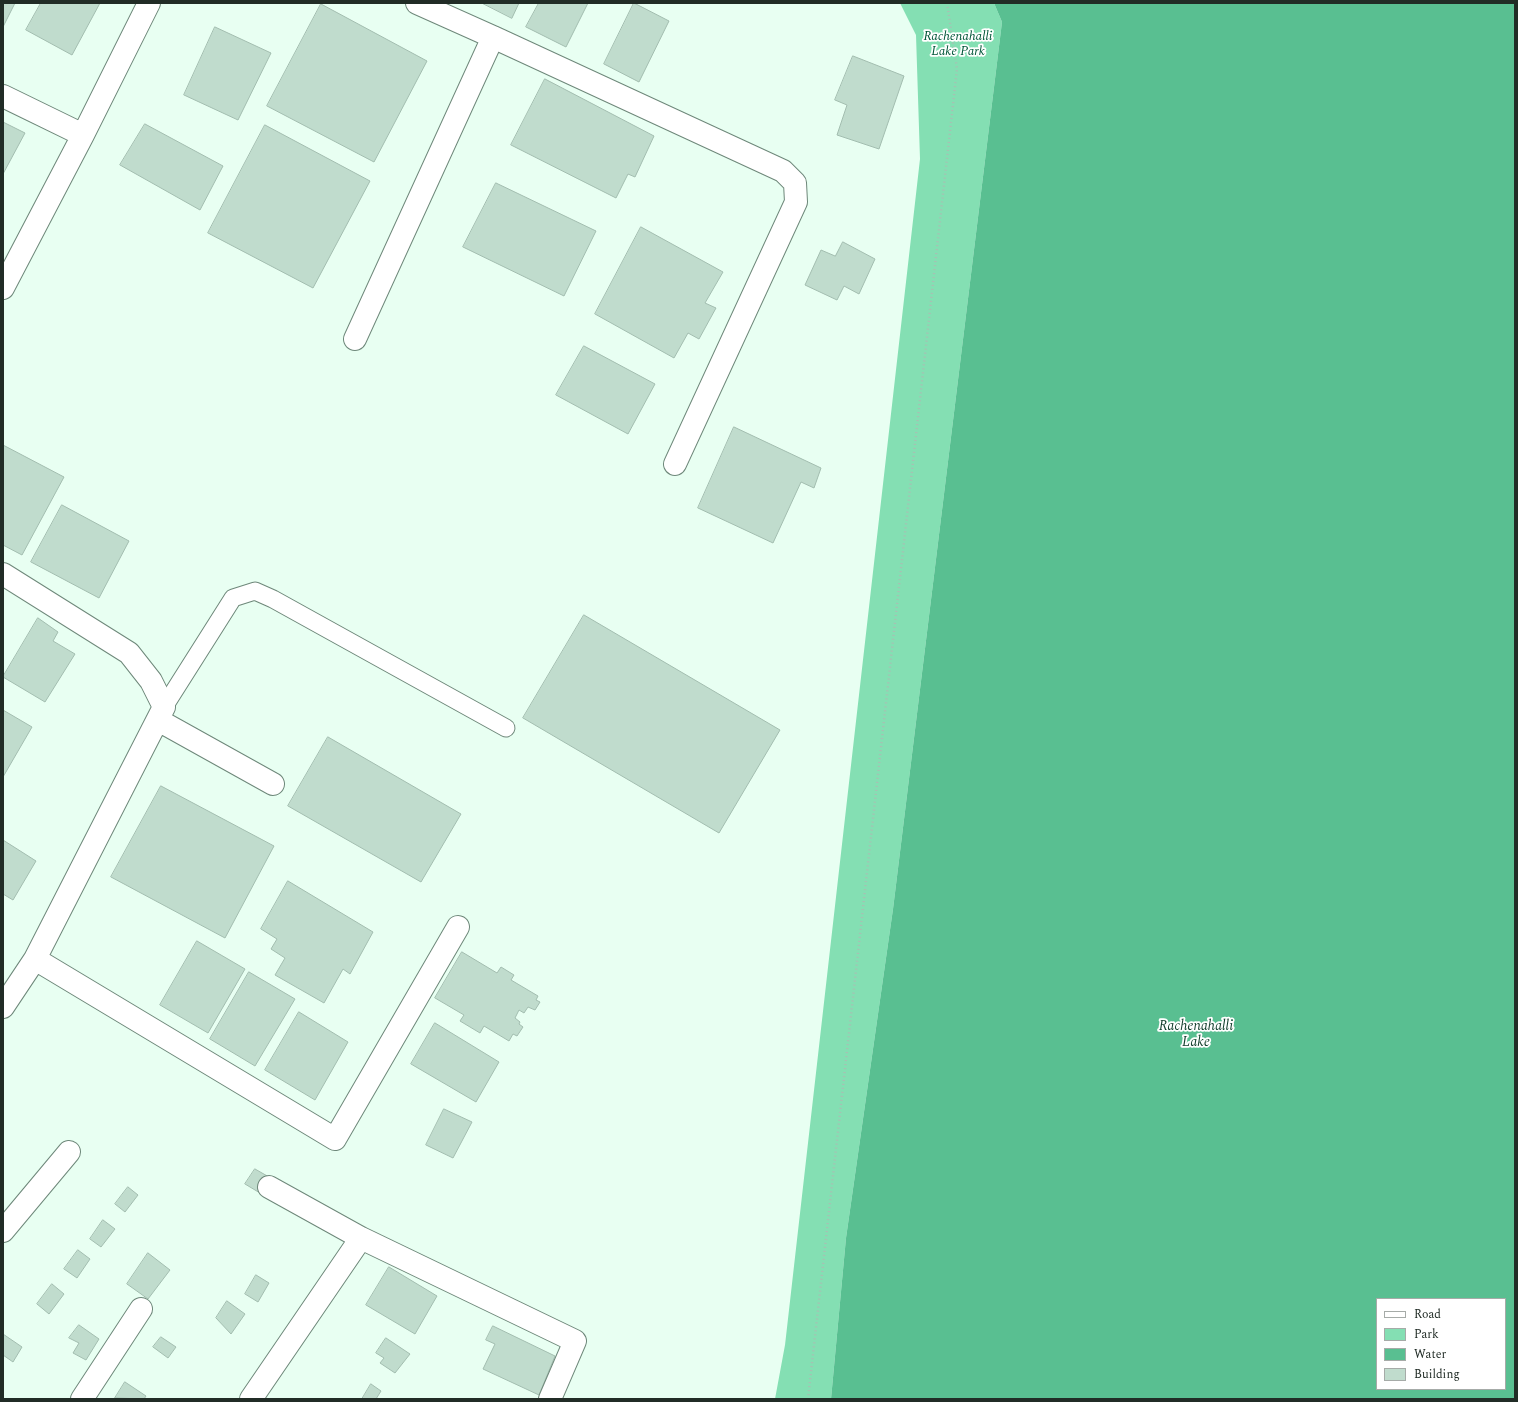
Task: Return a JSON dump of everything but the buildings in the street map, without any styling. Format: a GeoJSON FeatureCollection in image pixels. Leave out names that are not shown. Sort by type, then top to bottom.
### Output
{"type":"FeatureCollection","features":[{"type":"Feature","properties":{"kind":"street"},"geometry":{"type":"LineString","coordinates":[[3,288],[84,135],[149,3]]}},
{"type":"Feature","properties":{"kind":"street"},"geometry":{"type":"LineString","coordinates":[[418,3],[783,171],[795,183],[796,202],[675,464]]}},
{"type":"Feature","properties":{"kind":"street"},"geometry":{"type":"LineString","coordinates":[[355,339],[493,37]]}},
{"type":"Feature","properties":{"kind":"street"},"geometry":{"type":"LineString","coordinates":[[3,96],[84,135]]}},
{"type":"Feature","properties":{"kind":"street"},"geometry":{"type":"LineString","coordinates":[[3,574],[129,653],[151,681],[161,714],[273,784]]}},
{"type":"Feature","properties":{"kind":"street"},"geometry":{"type":"LineString","coordinates":[[3,1007],[35,959],[161,714]]}},
{"type":"Feature","properties":{"kind":"street"},"geometry":{"type":"LineString","coordinates":[[35,959],[335,1139],[458,927]]}},
{"type":"Feature","properties":{"kind":"street"},"geometry":{"type":"LineString","coordinates":[[3,1231],[68,1152]]}},
{"type":"Feature","properties":{"kind":"street"},"geometry":{"type":"LineString","coordinates":[[269,1187],[361,1238],[574,1341],[550,1399]]}},
{"type":"Feature","properties":{"kind":"street"},"geometry":{"type":"LineString","coordinates":[[251,1399],[361,1238]]}},
{"type":"Feature","properties":{"kind":"street"},"geometry":{"type":"LineString","coordinates":[[82,1399],[141,1309]]}},
{"type":"Feature","properties":{"kind":"lane"},"geometry":{"type":"LineString","coordinates":[[161,714],[233,598],[255,591],[273,599],[506,728]]}},
{"type":"Feature","properties":{"kind":"path"},"geometry":{"type":"LineString","coordinates":[[808,1399],[957,69],[947,3]]}},
{"type":"Feature","properties":{"kind":"green space","name":"Rachenahalli Lake Park"},"geometry":{"type":"Polygon","coordinates":[[[900,3],[994,3],[1002,22],[893,909],[846,1238],[831,1399],[775,1399],[785,1345],[920,159],[916,35],[900,3]]]}},
{"type":"Feature","properties":{"kind":"water","name":"Rachenahalli Lake"},"geometry":{"type":"Polygon","coordinates":[[[994,3],[1515,3],[1515,1399],[831,1399],[846,1238],[893,909],[1002,22],[994,3]]]}}]}
